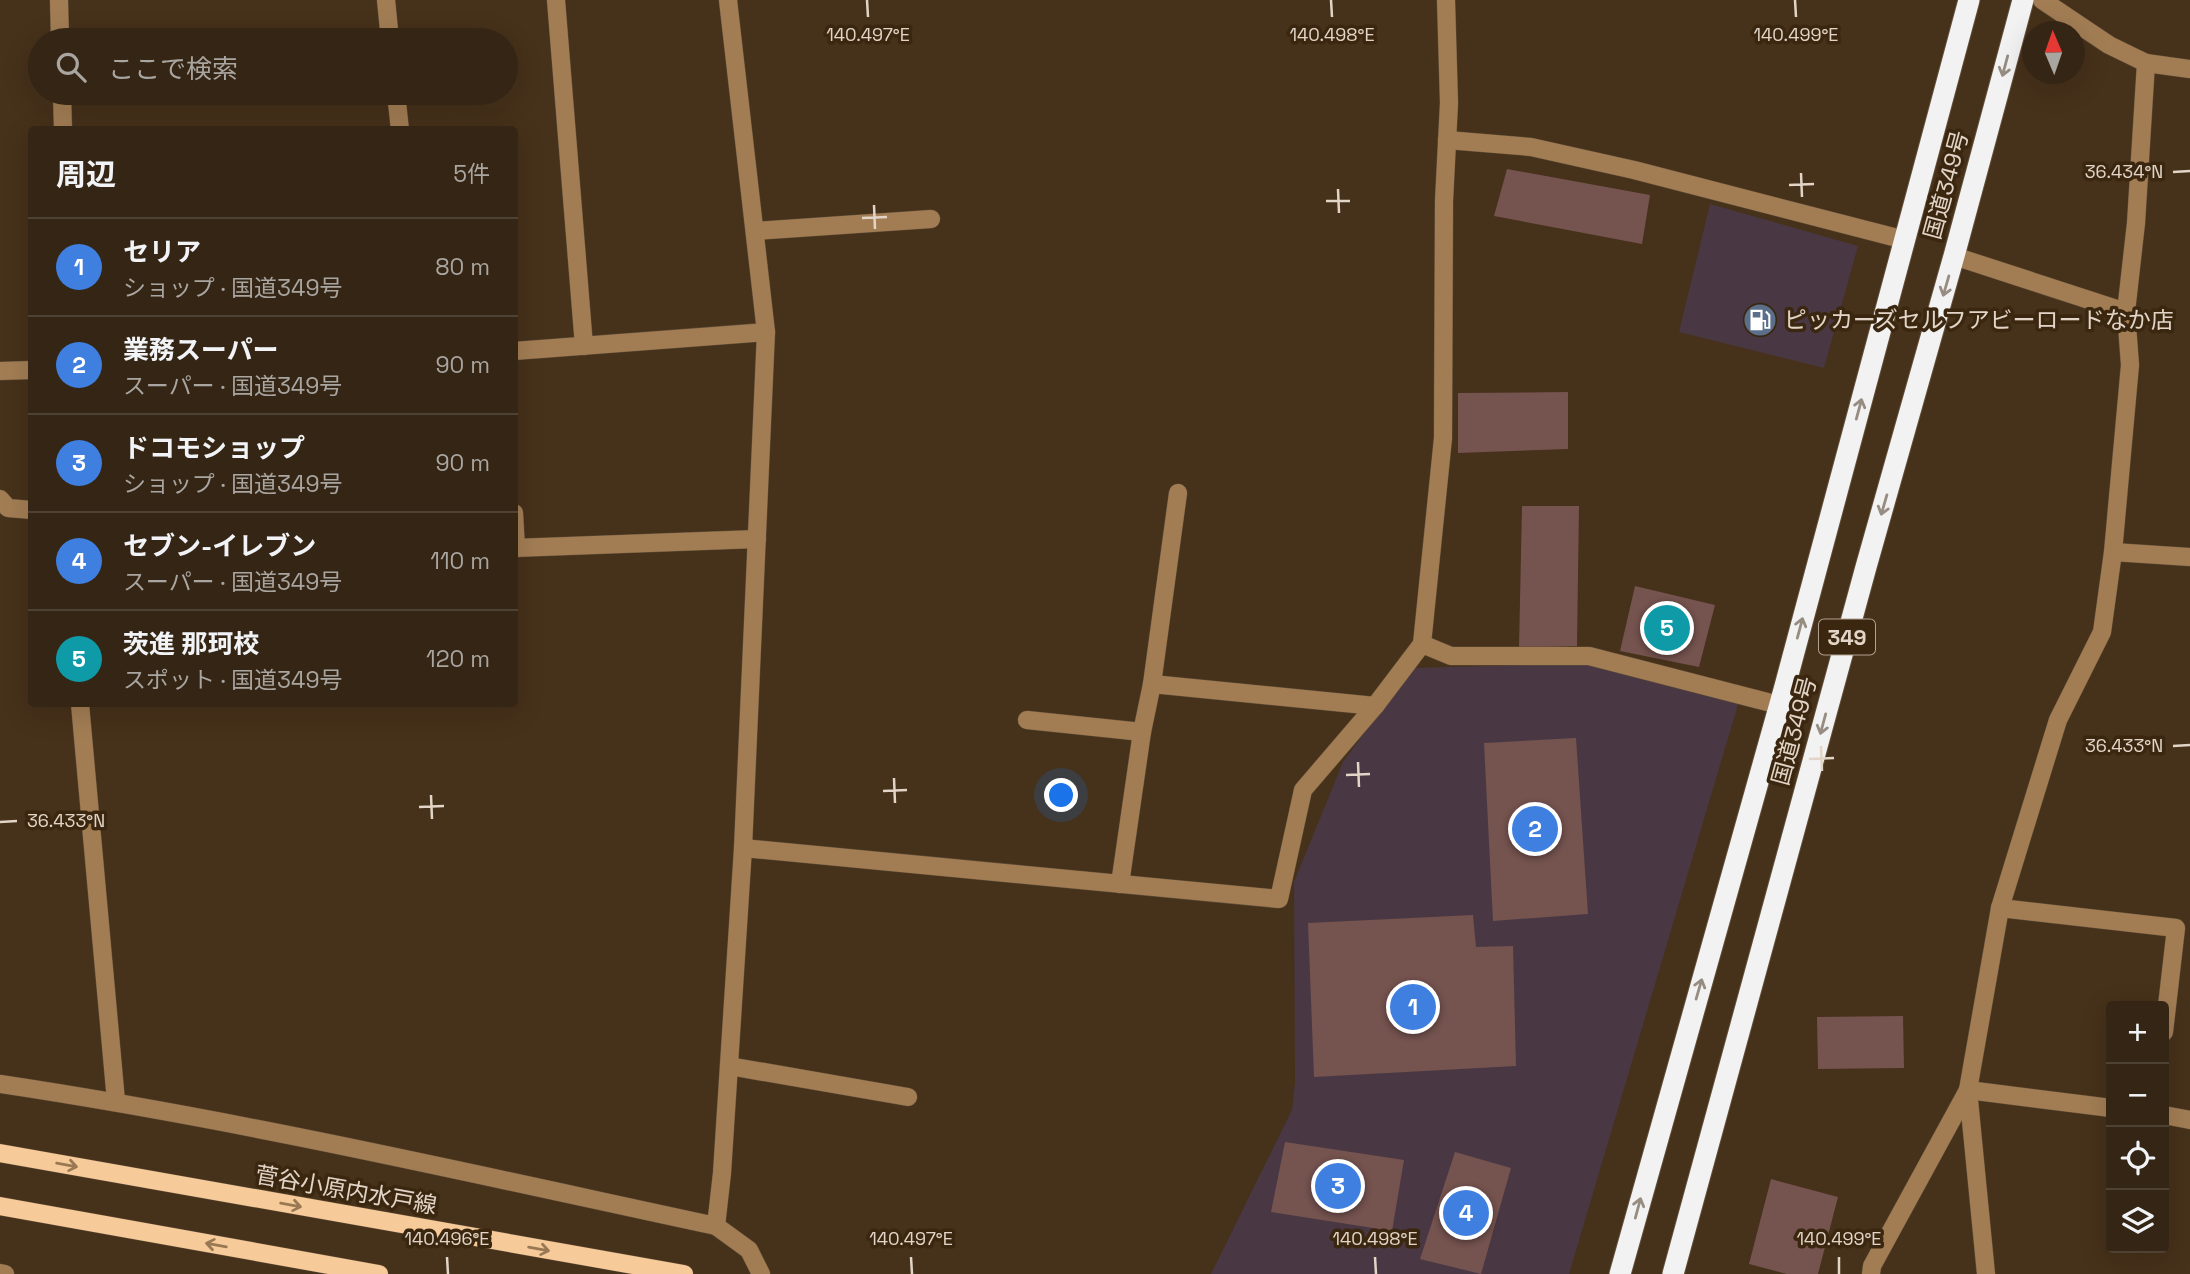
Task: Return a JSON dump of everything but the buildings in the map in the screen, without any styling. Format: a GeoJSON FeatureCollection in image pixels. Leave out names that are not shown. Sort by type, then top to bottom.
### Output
{"type":"FeatureCollection","features":[{"type":"Feature","properties":{"kind":"highway","name":"国道349号"},"geometry":{"type":"LineString","coordinates":[[1620,1274],[1779,705],[1969,0]]}},
{"type":"Feature","properties":{"kind":"highway","name":"国道349号"},"geometry":{"type":"LineString","coordinates":[[1673,1274],[2023,0]]}},
{"type":"Feature","properties":{"kind":"main road","name":"菅谷小原内水戸線"},"geometry":{"type":"LineString","coordinates":[[0,1153],[684,1274]]}},
{"type":"Feature","properties":{"kind":"main road"},"geometry":{"type":"LineString","coordinates":[[0,1206],[379,1274]]}},
{"type":"Feature","properties":{"kind":"street"},"geometry":{"type":"LineString","coordinates":[[59,0],[60,28]]}},
{"type":"Feature","properties":{"kind":"street"},"geometry":{"type":"LineString","coordinates":[[386,0],[389,28]]}},
{"type":"Feature","properties":{"kind":"street"},"geometry":{"type":"LineString","coordinates":[[556,0],[584,346]]}},
{"type":"Feature","properties":{"kind":"street"},"geometry":{"type":"LineString","coordinates":[[716,1226],[722,1173],[743,848],[766,332],[728,0]]}},
{"type":"Feature","properties":{"kind":"street"},"geometry":{"type":"LineString","coordinates":[[743,848],[1279,899],[1303,790],[1375,706],[1422,644],[1443,438],[1444,215],[1449,103],[1446,0]]}},
{"type":"Feature","properties":{"kind":"street"},"geometry":{"type":"LineString","coordinates":[[2042,0],[2109,45],[2147,63],[2190,69]]}},
{"type":"Feature","properties":{"kind":"street"},"geometry":{"type":"LineString","coordinates":[[1986,1274],[1968,1090],[2000,908],[2058,720],[2102,632],[2113,552],[2130,365],[2126,313],[2136,223],[2147,63]]}},
{"type":"Feature","properties":{"kind":"street"},"geometry":{"type":"LineString","coordinates":[[62,105],[63,126]]}},
{"type":"Feature","properties":{"kind":"street"},"geometry":{"type":"LineString","coordinates":[[397,105],[400,126]]}},
{"type":"Feature","properties":{"kind":"street"},"geometry":{"type":"LineString","coordinates":[[1447,140],[1531,147],[1634,170],[1905,240]]}},
{"type":"Feature","properties":{"kind":"street"},"geometry":{"type":"LineString","coordinates":[[755,231],[931,219]]}},
{"type":"Feature","properties":{"kind":"street"},"geometry":{"type":"LineString","coordinates":[[1954,257],[2126,313]]}},
{"type":"Feature","properties":{"kind":"street"},"geometry":{"type":"LineString","coordinates":[[518,351],[766,332]]}},
{"type":"Feature","properties":{"kind":"street"},"geometry":{"type":"LineString","coordinates":[[0,371],[28,370]]}},
{"type":"Feature","properties":{"kind":"street"},"geometry":{"type":"LineString","coordinates":[[1120,884],[1142,732],[1152,684],[1178,493]]}},
{"type":"Feature","properties":{"kind":"street"},"geometry":{"type":"LineString","coordinates":[[0,499],[8,508],[28,510]]}},
{"type":"Feature","properties":{"kind":"street"},"geometry":{"type":"LineString","coordinates":[[518,548],[757,539]]}},
{"type":"Feature","properties":{"kind":"street"},"geometry":{"type":"LineString","coordinates":[[2113,552],[2190,557]]}},
{"type":"Feature","properties":{"kind":"street"},"geometry":{"type":"LineString","coordinates":[[1422,644],[1451,656],[1589,656],[1779,705]]}},
{"type":"Feature","properties":{"kind":"street"},"geometry":{"type":"LineString","coordinates":[[1152,684],[1375,706]]}},
{"type":"Feature","properties":{"kind":"street"},"geometry":{"type":"LineString","coordinates":[[80,707],[116,1101]]}},
{"type":"Feature","properties":{"kind":"street"},"geometry":{"type":"LineString","coordinates":[[1027,720],[1142,732]]}},
{"type":"Feature","properties":{"kind":"street"},"geometry":{"type":"LineString","coordinates":[[2000,908],[2176,928],[2168,1001]]}},
{"type":"Feature","properties":{"kind":"street"},"geometry":{"type":"LineString","coordinates":[[729,1066],[908,1097]]}},
{"type":"Feature","properties":{"kind":"street"},"geometry":{"type":"LineString","coordinates":[[0,1084],[116,1101],[304,1137],[716,1226],[749,1250],[761,1274]]}},
{"type":"Feature","properties":{"kind":"street"},"geometry":{"type":"LineString","coordinates":[[1968,1090],[2106,1107]]}},
{"type":"Feature","properties":{"kind":"street"},"geometry":{"type":"LineString","coordinates":[[1871,1274],[1872,1266],[1968,1090]]}},
{"type":"Feature","properties":{"kind":"street"},"geometry":{"type":"LineString","coordinates":[[2169,1116],[2190,1120]]}},
{"type":"Feature","properties":{"kind":"shaded area"},"geometry":{"type":"Polygon","coordinates":[[[1710,204],[1858,246],[1824,368],[1679,332],[1710,204]]]}},
{"type":"Feature","properties":{"kind":"shaded area"},"geometry":{"type":"Polygon","coordinates":[[[1595,663],[1739,701],[1569,1274],[1211,1274],[1292,1110],[1295,1083],[1294,882],[1343,762],[1412,668],[1595,663]]]}},
{"type":"Feature","properties":{"kind":"place","name":"ピッカーズセルフアビーロードなか店"},"geometry":{"type":"Point","coordinates":[1760,320]}},
{"type":"Feature","properties":{"kind":"place","name":"茨進 那珂校"},"geometry":{"type":"Point","coordinates":[1667,628]}},
{"type":"Feature","properties":{"kind":"place","name":"業務スーパー"},"geometry":{"type":"Point","coordinates":[1535,829]}},
{"type":"Feature","properties":{"kind":"place","name":"セリア"},"geometry":{"type":"Point","coordinates":[1413,1007]}},
{"type":"Feature","properties":{"kind":"place","name":"ドコモショップ"},"geometry":{"type":"Point","coordinates":[1338,1186]}},
{"type":"Feature","properties":{"kind":"place","name":"セブン-イレブン"},"geometry":{"type":"Point","coordinates":[1466,1213]}}]}
